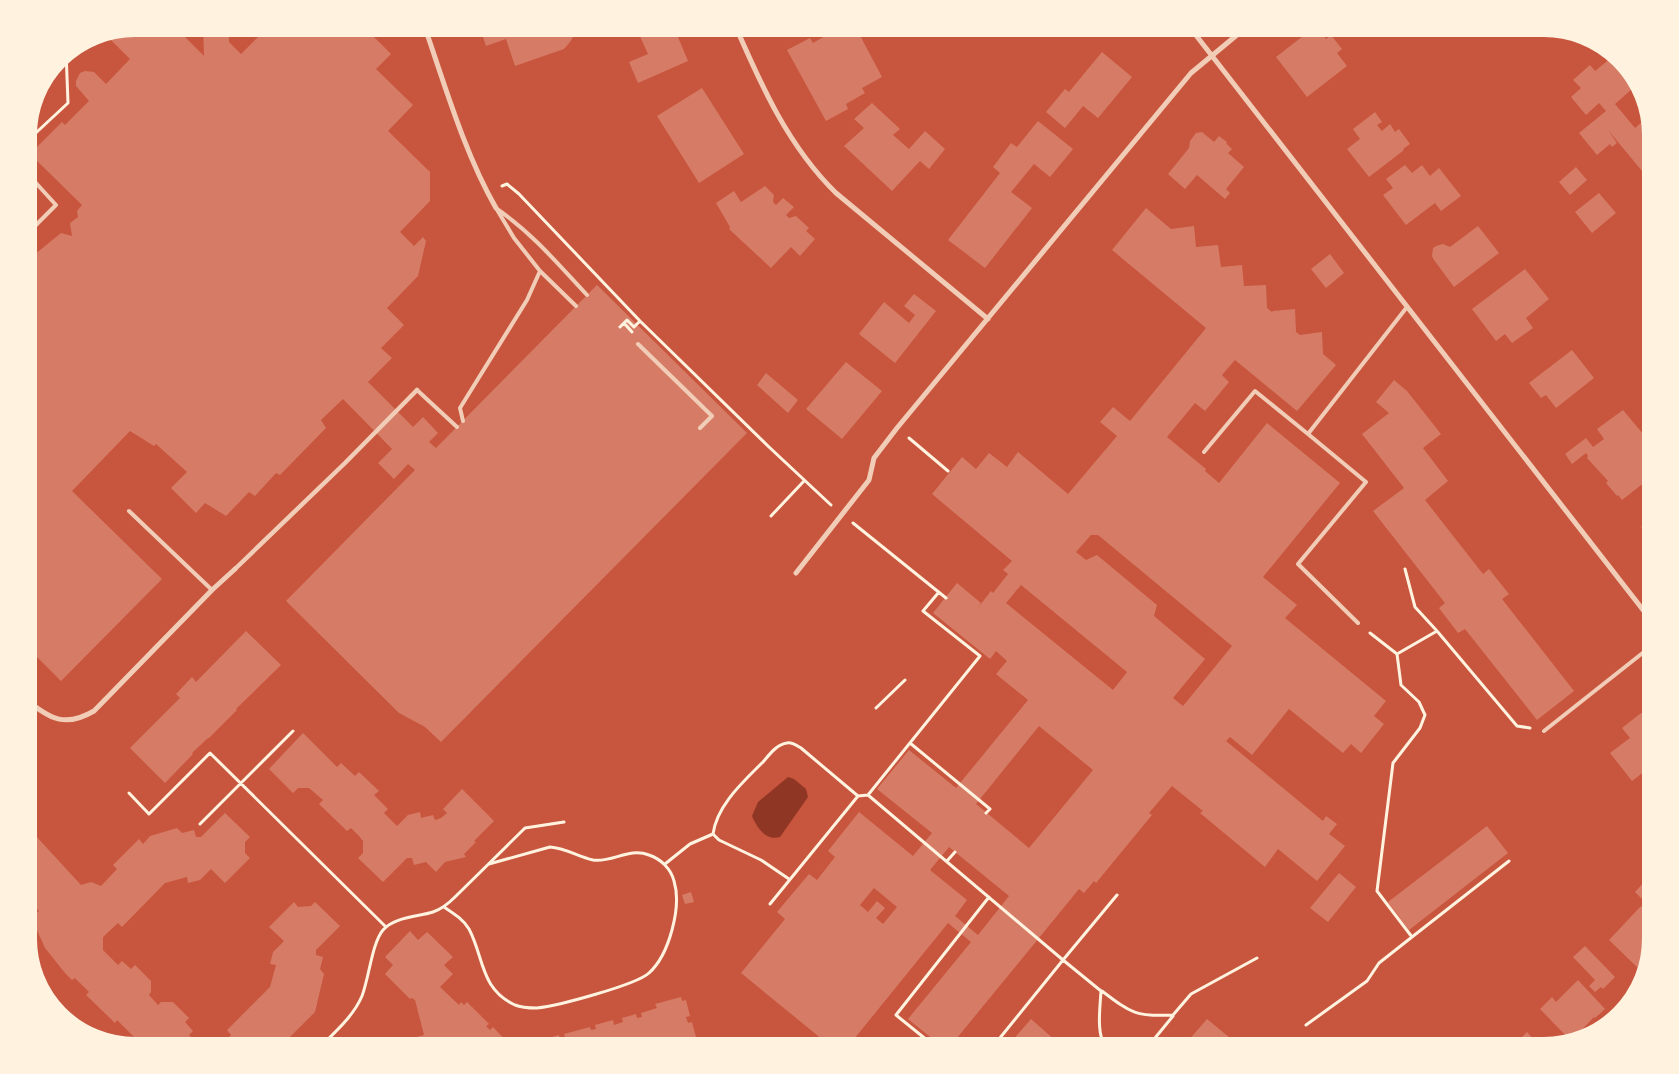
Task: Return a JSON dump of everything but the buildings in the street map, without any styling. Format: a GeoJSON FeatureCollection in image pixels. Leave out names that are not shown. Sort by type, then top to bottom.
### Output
{"type":"FeatureCollection","features":[{"type":"Feature","properties":{"kind":"street"},"geometry":{"type":"LineString","coordinates":[[427,34],[470,153],[486,191],[496,208]]}},
{"type":"Feature","properties":{"kind":"street"},"geometry":{"type":"LineString","coordinates":[[739,34],[759,80],[780,119],[816,172],[836,193],[988,319]]}},
{"type":"Feature","properties":{"kind":"street"},"geometry":{"type":"LineString","coordinates":[[1195,34],[1645,612]]}},
{"type":"Feature","properties":{"kind":"street"},"geometry":{"type":"LineString","coordinates":[[796,573],[869,480],[874,458],[897,428],[1191,73],[1239,34]]}},
{"type":"Feature","properties":{"kind":"street"},"geometry":{"type":"LineString","coordinates":[[34,705],[56,718],[74,720],[88,714],[99,706],[212,590],[345,463],[417,390]]}},
{"type":"Feature","properties":{"kind":"lane"},"geometry":{"type":"LineString","coordinates":[[34,181],[56,205],[34,227]]}},
{"type":"Feature","properties":{"kind":"lane"},"geometry":{"type":"LineString","coordinates":[[496,208],[514,238],[540,270],[576,306]]}},
{"type":"Feature","properties":{"kind":"lane"},"geometry":{"type":"LineString","coordinates":[[496,208],[515,221],[538,242],[587,295]]}},
{"type":"Feature","properties":{"kind":"lane"},"geometry":{"type":"LineString","coordinates":[[463,421],[460,408],[520,312],[533,289],[540,270]]}},
{"type":"Feature","properties":{"kind":"lane"},"geometry":{"type":"LineString","coordinates":[[1308,434],[1407,307]]}},
{"type":"Feature","properties":{"kind":"lane"},"geometry":{"type":"LineString","coordinates":[[638,344],[712,416],[700,428]]}},
{"type":"Feature","properties":{"kind":"lane"},"geometry":{"type":"LineString","coordinates":[[417,390],[457,427]]}},
{"type":"Feature","properties":{"kind":"lane"},"geometry":{"type":"LineString","coordinates":[[1204,452],[1255,391],[1366,482],[1298,564],[1358,623]]}},
{"type":"Feature","properties":{"kind":"lane"},"geometry":{"type":"LineString","coordinates":[[129,511],[212,590]]}},
{"type":"Feature","properties":{"kind":"lane"},"geometry":{"type":"LineString","coordinates":[[1544,730],[1645,651]]}},
{"type":"Feature","properties":{"kind":"path"},"geometry":{"type":"LineString","coordinates":[[34,135],[68,103],[66,61]]}},
{"type":"Feature","properties":{"kind":"path"},"geometry":{"type":"LineString","coordinates":[[519,194],[642,322],[804,481],[946,598]]}},
{"type":"Feature","properties":{"kind":"path"},"geometry":{"type":"LineString","coordinates":[[620,327],[624,323],[634,333],[642,322]]}},
{"type":"Feature","properties":{"kind":"path"},"geometry":{"type":"LineString","coordinates":[[897,428],[948,472]]}},
{"type":"Feature","properties":{"kind":"path"},"geometry":{"type":"LineString","coordinates":[[771,516],[804,481]]}},
{"type":"Feature","properties":{"kind":"path"},"geometry":{"type":"LineString","coordinates":[[1405,569],[1415,607],[1438,631],[1517,726],[1544,730]]}},
{"type":"Feature","properties":{"kind":"path"},"geometry":{"type":"LineString","coordinates":[[770,904],[858,796],[868,795],[980,656],[924,611],[939,592]]}},
{"type":"Feature","properties":{"kind":"path"},"geometry":{"type":"LineString","coordinates":[[1358,623],[1397,654],[1401,685],[1420,702],[1425,715],[1420,728],[1393,764],[1377,891],[1412,937]]}},
{"type":"Feature","properties":{"kind":"path"},"geometry":{"type":"LineString","coordinates":[[1397,654],[1438,631]]}},
{"type":"Feature","properties":{"kind":"path"},"geometry":{"type":"LineString","coordinates":[[876,708],[905,680]]}},
{"type":"Feature","properties":{"kind":"path"},"geometry":{"type":"LineString","coordinates":[[200,824],[293,730]]}},
{"type":"Feature","properties":{"kind":"path"},"geometry":{"type":"LineString","coordinates":[[713,834],[715,823],[732,795],[774,750],[785,743],[794,743],[801,748],[858,796]]}},
{"type":"Feature","properties":{"kind":"path"},"geometry":{"type":"LineString","coordinates":[[910,743],[990,808],[986,813]]}},
{"type":"Feature","properties":{"kind":"path"},"geometry":{"type":"LineString","coordinates":[[129,793],[149,814],[210,753],[386,928]]}},
{"type":"Feature","properties":{"kind":"path"},"geometry":{"type":"LineString","coordinates":[[868,795],[1101,991],[1132,1012],[1153,1016],[1173,1015]]}},
{"type":"Feature","properties":{"kind":"path"},"geometry":{"type":"LineString","coordinates":[[326,1040],[351,1014],[359,1002],[378,939],[386,928],[396,922],[434,912],[444,907],[525,828],[564,822]]}},
{"type":"Feature","properties":{"kind":"path"},"geometry":{"type":"LineString","coordinates":[[664,864],[690,844],[713,834]]}},
{"type":"Feature","properties":{"kind":"path"},"geometry":{"type":"LineString","coordinates":[[713,834],[719,840],[761,860],[789,879]]}},
{"type":"Feature","properties":{"kind":"path"},"geometry":{"type":"LineString","coordinates":[[444,907],[460,918],[468,929],[483,970],[498,993],[510,1002],[523,1007],[543,1007],[629,984],[648,974],[661,959],[669,938],[675,911],[675,883],[664,864],[648,854],[637,852],[597,860],[560,848],[550,847],[489,864]]}},
{"type":"Feature","properties":{"kind":"path"},"geometry":{"type":"LineString","coordinates":[[947,861],[955,852]]}},
{"type":"Feature","properties":{"kind":"path"},"geometry":{"type":"LineString","coordinates":[[1306,1025],[1367,981],[1379,963],[1509,861]]}},
{"type":"Feature","properties":{"kind":"path"},"geometry":{"type":"LineString","coordinates":[[998,1040],[1117,895]]}},
{"type":"Feature","properties":{"kind":"path"},"geometry":{"type":"LineString","coordinates":[[927,1040],[896,1014],[989,897]]}},
{"type":"Feature","properties":{"kind":"path"},"geometry":{"type":"LineString","coordinates":[[1153,1040],[1191,994],[1258,958]]}},
{"type":"Feature","properties":{"kind":"path"},"geometry":{"type":"LineString","coordinates":[[1101,991],[1100,1028],[1102,1040]]}},
{"type":"Feature","properties":{"kind":"shaded area"},"geometry":{"type":"Polygon","coordinates":[[[788,777],[794,779],[806,789],[808,797],[780,837],[770,837],[759,829],[752,816],[758,802],[788,777]]]}}]}
